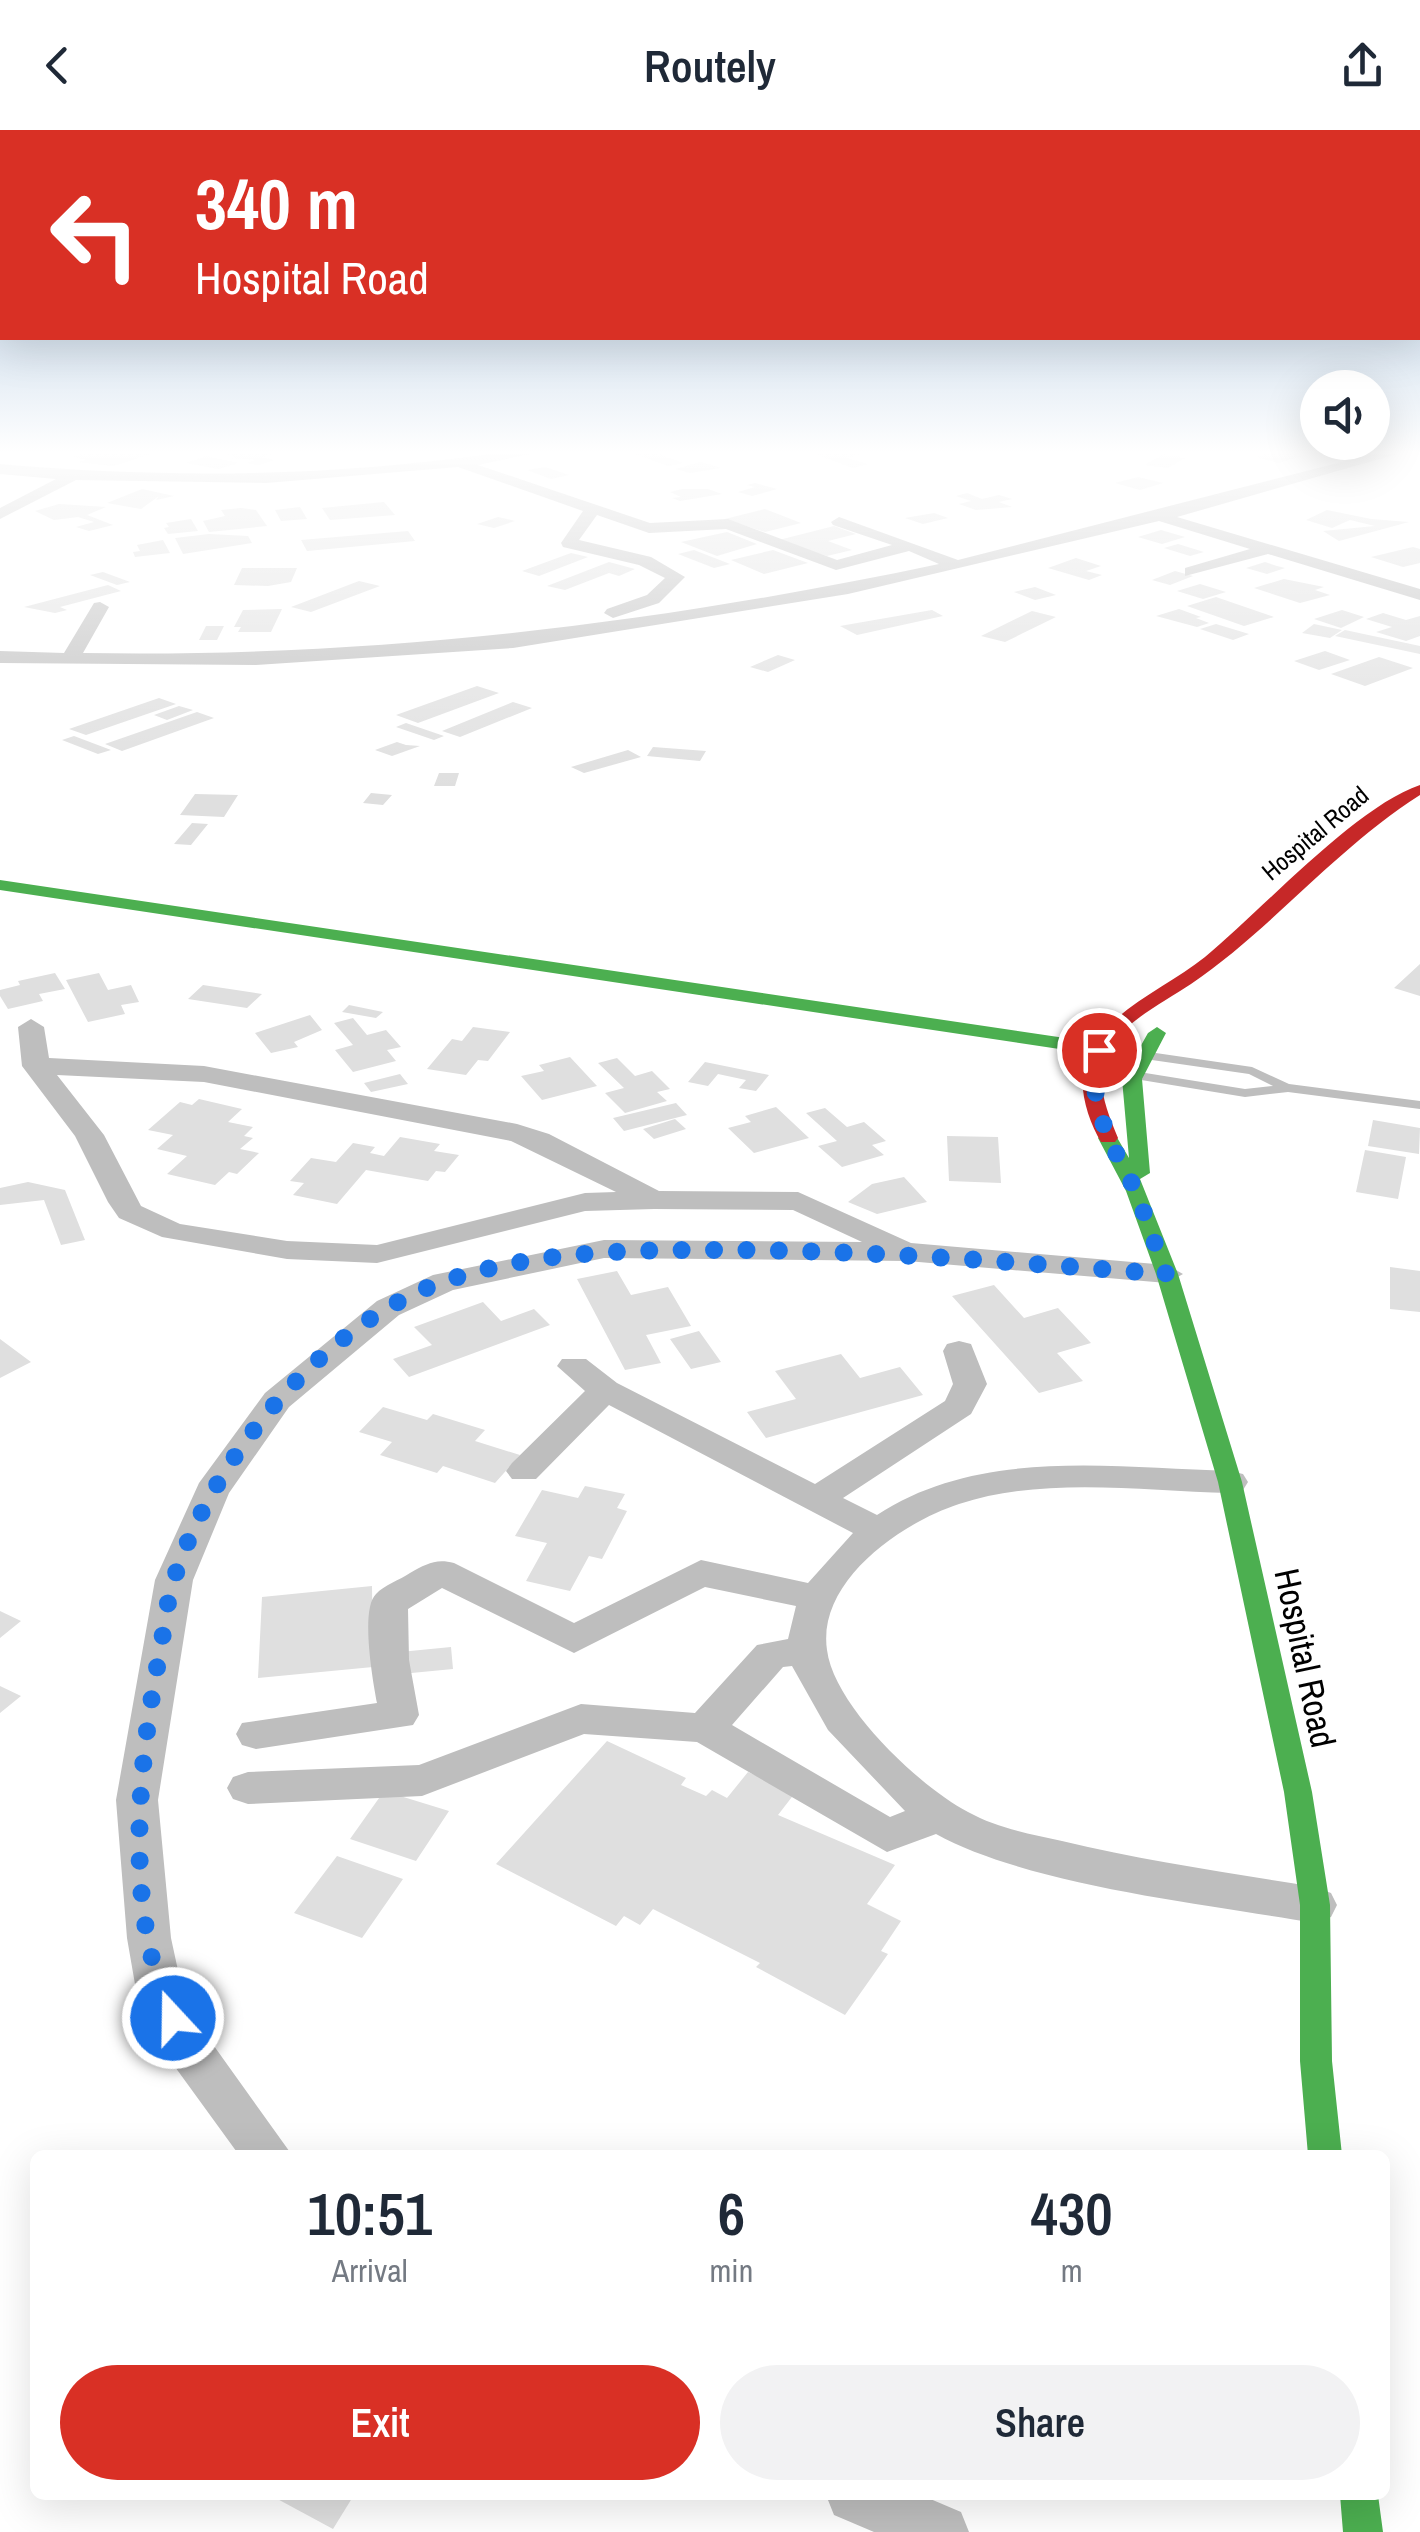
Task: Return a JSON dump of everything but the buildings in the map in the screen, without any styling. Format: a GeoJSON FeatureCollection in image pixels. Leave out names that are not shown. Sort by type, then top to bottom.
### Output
{"type":"FeatureCollection","features":[{"type":"Feature","properties":{"kind":"street"},"geometry":{"type":"LineString","coordinates":[[631,625],[612,613],[653,599],[676,577],[651,564]]}},
{"type":"Feature","properties":{"kind":"street"},"geometry":{"type":"LineString","coordinates":[[0,656],[70,659],[398,652],[631,625],[877,584],[960,564]]}},
{"type":"Feature","properties":{"kind":"street"},"geometry":{"type":"LineString","coordinates":[[1191,572],[1217,564]]}},
{"type":"Feature","properties":{"kind":"street"},"geometry":{"type":"LineString","coordinates":[[1317,564],[1420,596]]}},
{"type":"Feature","properties":{"kind":"street"},"geometry":{"type":"LineString","coordinates":[[70,659],[100,608]]}},
{"type":"Feature","properties":{"kind":"street","name":"Hospital Road"},"geometry":{"type":"LineString","coordinates":[[1205,966],[1323,857],[1376,814],[1420,789]]}},
{"type":"Feature","properties":{"kind":"street"},"geometry":{"type":"LineString","coordinates":[[0,885],[330,934],[940,1038]]}},
{"type":"Feature","properties":{"kind":"street"},"geometry":{"type":"LineString","coordinates":[[0,904],[1133,1064]]}},
{"type":"Feature","properties":{"kind":"street"},"geometry":{"type":"LineString","coordinates":[[312,951],[330,934]]}},
{"type":"Feature","properties":{"kind":"street"},"geometry":{"type":"LineString","coordinates":[[1095,1060],[1158,996],[1205,966]]}},
{"type":"Feature","properties":{"kind":"street"},"geometry":{"type":"LineString","coordinates":[[1136,1191],[1142,1160],[1133,1064],[1183,1004],[1205,966]]}},
{"type":"Feature","properties":{"kind":"street"},"geometry":{"type":"LineString","coordinates":[[31,1027],[28,1047],[36,1066],[92,1137],[109,1179],[132,1215],[160,1228],[345,1257],[377,1254],[585,1202],[798,1201],[907,1252]]}},
{"type":"Feature","properties":{"kind":"street","name":"Hospital Road"},"geometry":{"type":"LineString","coordinates":[[1095,1060],[1106,1134],[1136,1191],[1166,1274],[1230,1482],[1298,1792],[1315,1905],[1316,2061],[1325,2150]]}},
{"type":"Feature","properties":{"kind":"street"},"geometry":{"type":"LineString","coordinates":[[36,1066],[204,1074],[518,1134],[539,1140],[654,1200]]}},
{"type":"Feature","properties":{"kind":"street"},"geometry":{"type":"LineString","coordinates":[[262,2150],[186,2046],[160,1990],[149,1938],[137,1800],[174,1580],[212,1491],[278,1400],[388,1308],[444,1282],[604,1249],[907,1252],[1166,1274]]}},
{"type":"Feature","properties":{"kind":"street"},"geometry":{"type":"LineString","coordinates":[[818,1498],[959,1407],[970,1384],[960,1351]]}},
{"type":"Feature","properties":{"kind":"street"},"geometry":{"type":"LineString","coordinates":[[574,1366],[606,1390],[877,1530]]}},
{"type":"Feature","properties":{"kind":"street"},"geometry":{"type":"LineString","coordinates":[[524,1470],[606,1390]]}},
{"type":"Feature","properties":{"kind":"street"},"geometry":{"type":"LineString","coordinates":[[1230,1482],[1013,1480],[944,1496],[877,1530],[847,1556],[810,1618],[807,1650],[834,1710],[897,1782],[940,1814],[1006,1844],[1082,1864],[1315,1905]]}},
{"type":"Feature","properties":{"kind":"street"},"geometry":{"type":"LineString","coordinates":[[256,1734],[398,1715],[389,1660],[390,1602],[440,1572],[574,1639],[702,1573],[820,1598]]}},
{"type":"Feature","properties":{"kind":"street"},"geometry":{"type":"LineString","coordinates":[[705,1728],[771,1655],[807,1650]]}},
{"type":"Feature","properties":{"kind":"street"},"geometry":{"type":"LineString","coordinates":[[248,1788],[422,1780],[581,1720],[705,1728],[886,1836],[940,1814]]}},
{"type":"Feature","properties":{"kind":"street"},"geometry":{"type":"LineString","coordinates":[[866,2500],[941,2532]]}},
{"type":"Feature","properties":{"kind":"street"},"geometry":{"type":"LineString","coordinates":[[1360,2500],[1364,2532]]}},
{"type":"Feature","properties":{"kind":"lane"},"geometry":{"type":"LineString","coordinates":[[1133,1064],[1245,1093],[1288,1088],[1416,1103]]}},
{"type":"Feature","properties":{"kind":"lane"},"geometry":{"type":"LineString","coordinates":[[1133,1064],[1252,1071],[1288,1088]]}},
{"type":"Feature","properties":{"kind":"traffic: fast"},"geometry":{"type":"LineString","coordinates":[[0,885],[1126,1053]]}},
{"type":"Feature","properties":{"kind":"traffic: fast"},"geometry":{"type":"LineString","coordinates":[[1140,1173],[1132,1079],[1157,1033]]}},
{"type":"Feature","properties":{"kind":"traffic: fast"},"geometry":{"type":"LineString","coordinates":[[1108,1138],[1136,1191],[1167,1274],[1230,1482],[1298,1792],[1315,1905],[1316,2061],[1325,2150]]}},
{"type":"Feature","properties":{"kind":"traffic: fast"},"geometry":{"type":"LineString","coordinates":[[1360,2500],[1363,2532]]}},
{"type":"Feature","properties":{"kind":"traffic: jam"},"geometry":{"type":"LineString","coordinates":[[1108,1138],[1097,1106],[1092,1070],[1094,1059],[1110,1037],[1135,1014],[1234,942],[1336,849],[1420,789]]}},
{"type":"Feature","properties":{"kind":"route"},"geometry":{"type":"LineString","coordinates":[[173,2018],[160,1990],[149,1938],[137,1800],[150,1701],[174,1580],[212,1491],[278,1400],[388,1308],[444,1282],[540,1259],[604,1249],[907,1252],[1166,1274],[1136,1191],[1106,1134],[1090,1070],[1099,1050]]}}]}
